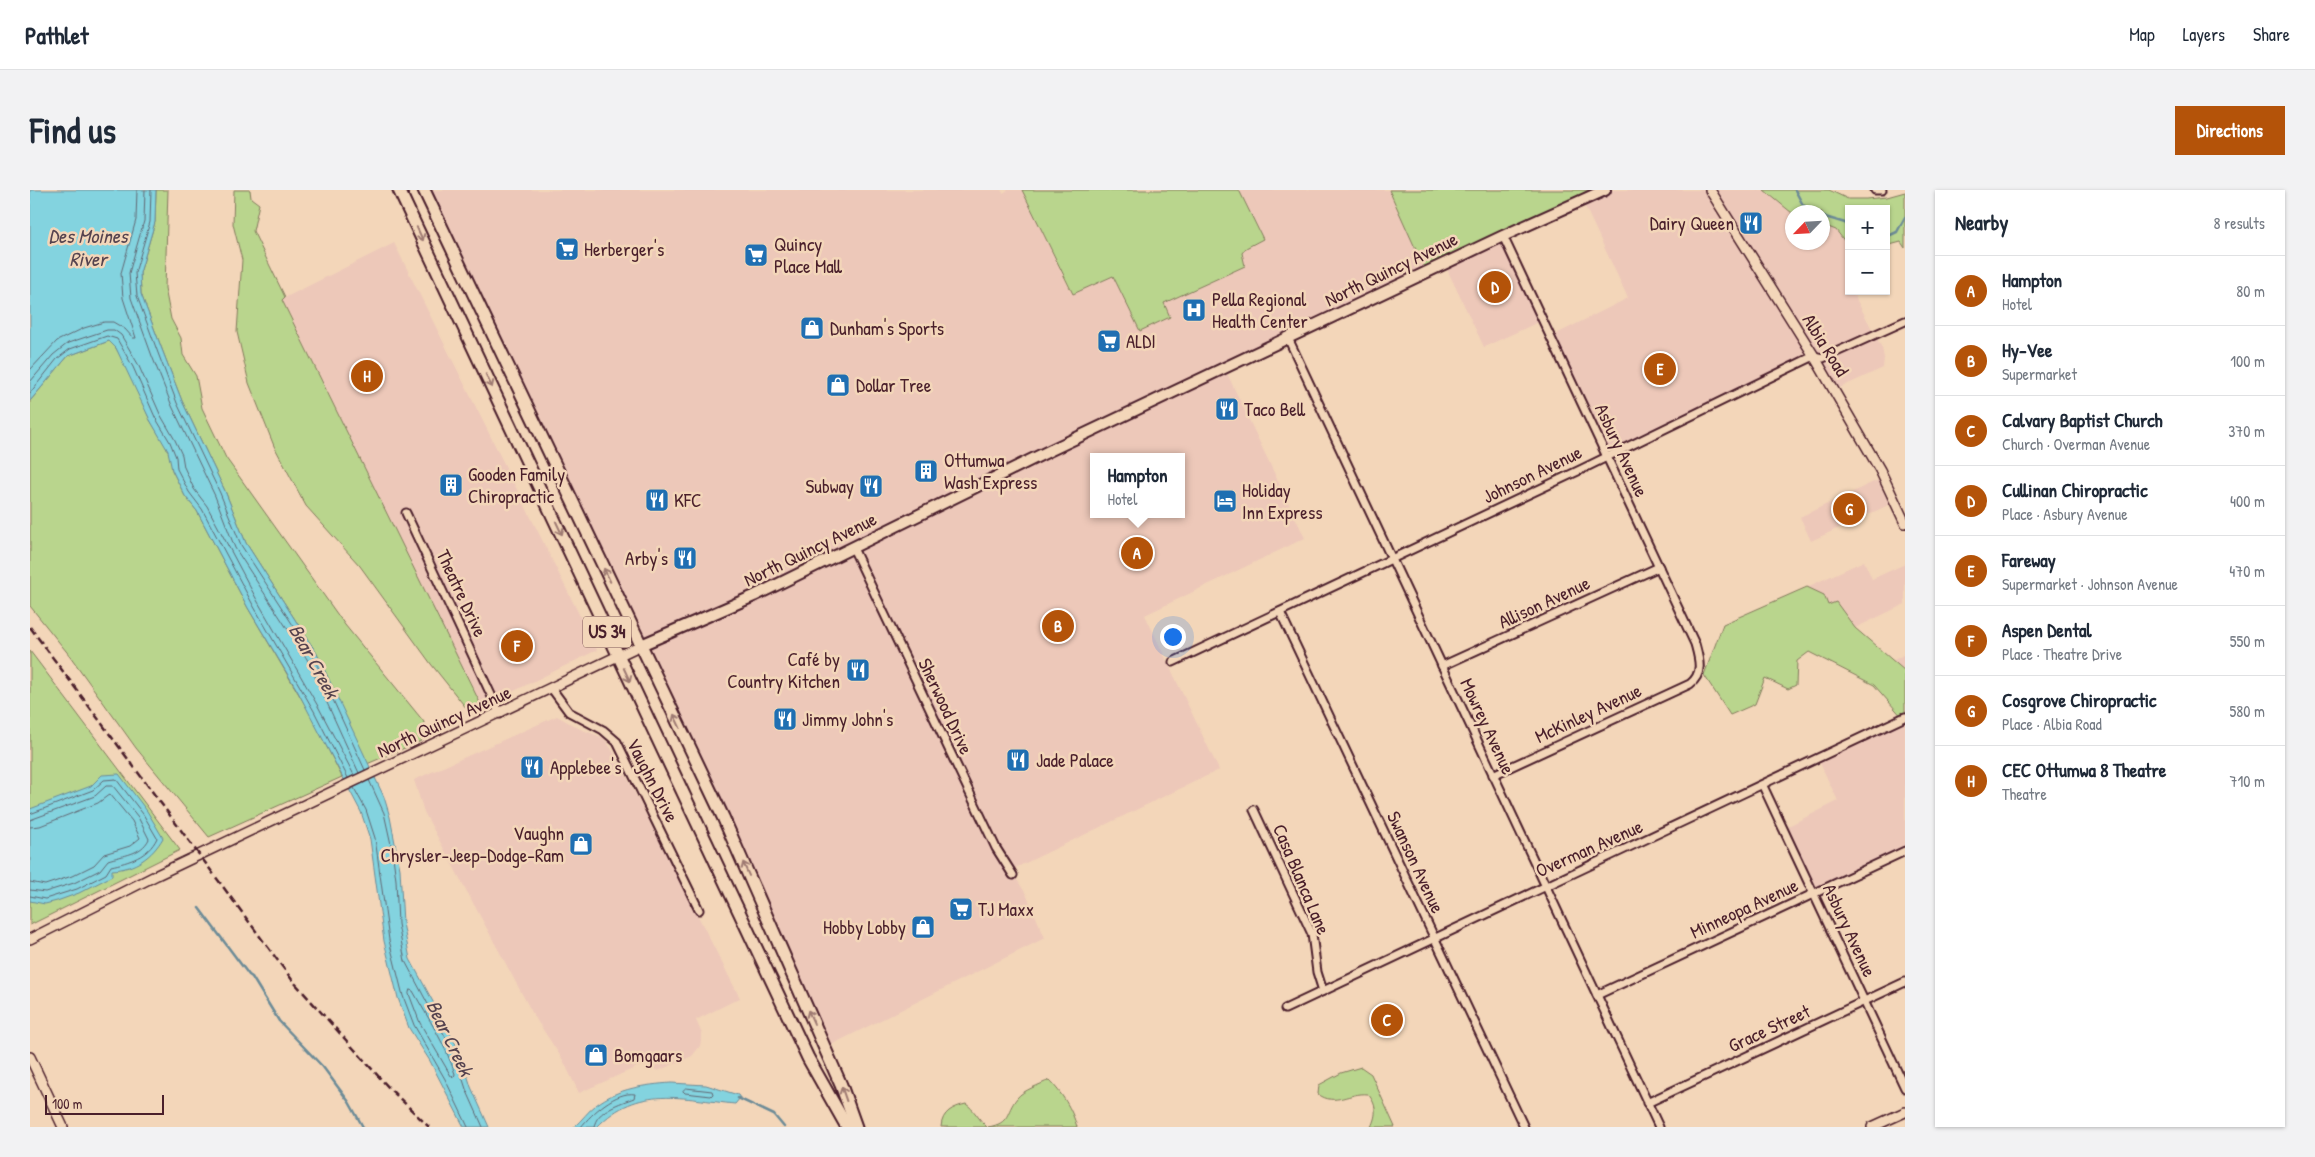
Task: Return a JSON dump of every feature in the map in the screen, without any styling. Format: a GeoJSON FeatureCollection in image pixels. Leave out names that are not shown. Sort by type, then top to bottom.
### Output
{"type":"FeatureCollection","features":[{"type":"Feature","properties":{"kind":"main road","name":"US 34"},"geometry":{"type":"LineString","coordinates":[[399,190],[808,1058],[847,1127]]}},
{"type":"Feature","properties":{"kind":"main road","name":"US 34"},"geometry":{"type":"LineString","coordinates":[[424,190],[723,817],[841,1086],[856,1127]]}},
{"type":"Feature","properties":{"kind":"main road","name":"North Quincy Avenue"},"geometry":{"type":"LineString","coordinates":[[641,645],[754,596],[1051,450],[1503,236],[1605,190]]}},
{"type":"Feature","properties":{"kind":"street","name":"Albia Road"},"geometry":{"type":"LineString","coordinates":[[1710,190],[1814,356],[1880,470],[1905,523]]}},
{"type":"Feature","properties":{"kind":"street"},"geometry":{"type":"LineString","coordinates":[[1875,190],[1882,190]]}},
{"type":"Feature","properties":{"kind":"street","name":"Asbury Avenue"},"geometry":{"type":"LineString","coordinates":[[1503,236],[1695,644],[1700,670],[1695,680]]}},
{"type":"Feature","properties":{"kind":"street","name":"Johnson Avenue"},"geometry":{"type":"LineString","coordinates":[[1173,662],[1814,356],[1823,358],[1905,321]]}},
{"type":"Feature","properties":{"kind":"street","name":"Mowrey Avenue"},"geometry":{"type":"LineString","coordinates":[[1288,338],[1658,1127]]}},
{"type":"Feature","properties":{"kind":"street","name":"Theatre Drive"},"geometry":{"type":"LineString","coordinates":[[406,513],[500,714]]}},
{"type":"Feature","properties":{"kind":"street","name":"Sherwood Drive"},"geometry":{"type":"LineString","coordinates":[[853,548],[996,848],[1014,875]]}},
{"type":"Feature","properties":{"kind":"street","name":"Allison Avenue"},"geometry":{"type":"LineString","coordinates":[[1442,666],[1659,567]]}},
{"type":"Feature","properties":{"kind":"street","name":"Swanson Avenue"},"geometry":{"type":"LineString","coordinates":[[1280,612],[1524,1127]]}},
{"type":"Feature","properties":{"kind":"street","name":"North Quincy Avenue"},"geometry":{"type":"LineString","coordinates":[[30,939],[157,875],[500,714],[641,645]]}},
{"type":"Feature","properties":{"kind":"street","name":"McKinley Avenue"},"geometry":{"type":"LineString","coordinates":[[1493,775],[1695,680]]}},
{"type":"Feature","properties":{"kind":"street","name":"Vaughn Drive"},"geometry":{"type":"LineString","coordinates":[[552,689],[569,712],[603,730],[617,742],[699,910]]}},
{"type":"Feature","properties":{"kind":"street","name":"Overman Avenue"},"geometry":{"type":"LineString","coordinates":[[1286,1009],[1536,890],[1546,888],[1764,786],[1905,718]]}},
{"type":"Feature","properties":{"kind":"street","name":"Asbury Avenue"},"geometry":{"type":"LineString","coordinates":[[1764,786],[1905,1088]]}},
{"type":"Feature","properties":{"kind":"street","name":"Casa Blanca Lane"},"geometry":{"type":"LineString","coordinates":[[1254,810],[1312,934],[1317,972],[1324,991]]}},
{"type":"Feature","properties":{"kind":"street","name":"Minneopa Avenue"},"geometry":{"type":"LineString","coordinates":[[1597,995],[1905,850]]}},
{"type":"Feature","properties":{"kind":"street","name":"Grace Street"},"geometry":{"type":"LineString","coordinates":[[1647,1103],[1905,982]]}},
{"type":"Feature","properties":{"kind":"street"},"geometry":{"type":"LineString","coordinates":[[30,1057],[63,1127]]}},
{"type":"Feature","properties":{"kind":"street"},"geometry":{"type":"LineString","coordinates":[[1872,1127],[1905,1112]]}},
{"type":"Feature","properties":{"kind":"shaded area"},"geometry":{"type":"Polygon","coordinates":[[[424,190],[1001,190],[1003,193],[1008,190],[1022,190],[1072,294],[1113,276],[1140,331],[1170,317],[1164,303],[1245,266],[1242,253],[1246,248],[1263,239],[1239,190],[1389,190],[1426,272],[1225,369],[1305,538],[1145,615],[1219,770],[1011,870],[1026,894],[1045,938],[825,1048],[424,190]]]}},
{"type":"Feature","properties":{"kind":"shaded area"},"geometry":{"type":"Polygon","coordinates":[[[1605,190],[1764,190],[1785,207],[1785,250],[1830,250],[1830,228],[1836,230],[1845,242],[1845,295],[1854,295],[1882,348],[1883,368],[1835,390],[1814,356],[1607,454],[1548,338],[1628,298],[1582,200],[1605,190]]]}},
{"type":"Feature","properties":{"kind":"shaded area"},"geometry":{"type":"Polygon","coordinates":[[[1503,236],[1543,320],[1484,347],[1444,263],[1503,236]]]}},
{"type":"Feature","properties":{"kind":"shaded area"},"geometry":{"type":"Polygon","coordinates":[[[394,243],[597,650],[482,707],[282,299],[394,243]]]}},
{"type":"Feature","properties":{"kind":"shaded area"},"geometry":{"type":"Polygon","coordinates":[[[1884,477],[1895,502],[1811,541],[1800,517],[1884,477]]]}},
{"type":"Feature","properties":{"kind":"shaded area"},"geometry":{"type":"Polygon","coordinates":[[[1864,561],[1872,579],[1905,564],[1905,604],[1855,628],[1836,602],[1828,606],[1807,587],[1864,561]]]}},
{"type":"Feature","properties":{"kind":"shaded area"},"geometry":{"type":"Polygon","coordinates":[[[1905,654],[1905,671],[1892,661],[1905,654]]]}},
{"type":"Feature","properties":{"kind":"shaded area"},"geometry":{"type":"Polygon","coordinates":[[[557,716],[580,729],[604,738],[616,756],[740,998],[696,1020],[702,1034],[700,1046],[692,1056],[658,1071],[647,1065],[637,1067],[579,1093],[563,1060],[534,1016],[424,812],[414,780],[557,716]]]}},
{"type":"Feature","properties":{"kind":"shaded area"},"geometry":{"type":"Polygon","coordinates":[[[1905,719],[1905,851],[1815,892],[1784,828],[1838,801],[1818,759],[1905,719]]]}},
{"type":"Feature","properties":{"kind":"green space"},"geometry":{"type":"Polygon","coordinates":[[[156,190],[168,190],[165,288],[171,319],[181,338],[183,355],[196,376],[202,408],[226,458],[345,625],[424,722],[421,741],[367,764],[317,654],[246,543],[225,491],[182,401],[141,294],[140,273],[155,222],[156,190]]]}},
{"type":"Feature","properties":{"kind":"green space"},"geometry":{"type":"Polygon","coordinates":[[[234,190],[250,190],[251,198],[259,204],[253,231],[285,297],[282,300],[482,707],[471,714],[431,664],[360,566],[306,506],[274,446],[249,383],[237,332],[242,260],[233,224],[234,190]]]}},
{"type":"Feature","properties":{"kind":"green space"},"geometry":{"type":"Polygon","coordinates":[[[1022,190],[1239,190],[1263,239],[1246,248],[1242,253],[1245,266],[1164,303],[1170,317],[1140,331],[1113,276],[1073,294],[1022,190]]]}},
{"type":"Feature","properties":{"kind":"green space"},"geometry":{"type":"Polygon","coordinates":[[[1389,190],[1605,190],[1426,272],[1389,190]]]}},
{"type":"Feature","properties":{"kind":"green space"},"geometry":{"type":"Polygon","coordinates":[[[1764,190],[1829,190],[1848,199],[1887,197],[1905,192],[1905,248],[1901,242],[1890,245],[1890,205],[1845,205],[1845,242],[1836,230],[1830,228],[1830,205],[1785,205],[1785,207],[1764,190]]]}},
{"type":"Feature","properties":{"kind":"green space"},"geometry":{"type":"Polygon","coordinates":[[[109,341],[113,343],[128,369],[150,420],[165,444],[171,459],[172,470],[185,496],[197,511],[248,608],[310,713],[342,777],[209,837],[136,748],[70,656],[30,606],[30,401],[68,356],[109,341]]]}},
{"type":"Feature","properties":{"kind":"green space"},"geometry":{"type":"Polygon","coordinates":[[[1807,587],[1824,595],[1828,605],[1836,602],[1855,628],[1905,671],[1905,717],[1903,718],[1874,685],[1809,652],[1797,661],[1796,685],[1788,689],[1765,678],[1755,704],[1730,715],[1704,675],[1723,624],[1807,587]]]}},
{"type":"Feature","properties":{"kind":"green space"},"geometry":{"type":"Polygon","coordinates":[[[30,651],[180,850],[30,925],[30,651]]]}},
{"type":"Feature","properties":{"kind":"green space"},"geometry":{"type":"Polygon","coordinates":[[[1361,1067],[1371,1074],[1395,1127],[1371,1127],[1375,1110],[1368,1094],[1330,1099],[1318,1094],[1319,1085],[1341,1073],[1361,1067]]]}},
{"type":"Feature","properties":{"kind":"green space"},"geometry":{"type":"Polygon","coordinates":[[[1049,1080],[1066,1102],[1077,1127],[988,1127],[1001,1123],[1007,1117],[1013,1103],[1020,1095],[1049,1080]]]}},
{"type":"Feature","properties":{"kind":"green space"},"geometry":{"type":"Polygon","coordinates":[[[966,1104],[987,1127],[941,1127],[949,1111],[966,1104]]]}},
{"type":"Feature","properties":{"kind":"water","name":"Des Moines River"},"geometry":{"type":"Polygon","coordinates":[[[30,190],[156,190],[155,222],[140,273],[141,294],[182,401],[225,491],[246,543],[317,654],[384,797],[390,817],[400,869],[403,923],[410,959],[460,1052],[471,1087],[489,1127],[464,1127],[430,1061],[409,1028],[398,998],[384,941],[370,839],[361,812],[297,690],[248,608],[197,511],[185,496],[172,470],[168,451],[150,420],[116,348],[109,341],[68,356],[30,401],[30,190]]]}},
{"type":"Feature","properties":{"kind":"water"},"geometry":{"type":"Polygon","coordinates":[[[119,774],[147,811],[163,838],[159,845],[142,861],[128,867],[112,870],[112,876],[79,893],[45,904],[30,901],[30,809],[91,786],[102,775],[119,774]]]}},
{"type":"Feature","properties":{"kind":"water"},"geometry":{"type":"Polygon","coordinates":[[[671,1083],[706,1085],[738,1095],[740,1098],[735,1104],[679,1098],[645,1100],[613,1113],[597,1127],[574,1127],[593,1107],[604,1099],[642,1086],[671,1083]]]}},
{"type":"Feature","properties":{"kind":"waterway"},"geometry":{"type":"LineString","coordinates":[[1795,190],[1803,205]]}},
{"type":"Feature","properties":{"kind":"waterway"},"geometry":{"type":"LineString","coordinates":[[1890,235],[1897,232],[1905,217]]}},
{"type":"Feature","properties":{"kind":"waterway"},"geometry":{"type":"LineString","coordinates":[[1830,218],[1845,223]]}},
{"type":"Feature","properties":{"kind":"waterway"},"geometry":{"type":"LineString","coordinates":[[199,908],[252,977],[279,1021],[323,1067],[349,1102],[363,1127]]}},
{"type":"Feature","properties":{"kind":"waterway","name":"Bear Creek"},"geometry":{"type":"LineString","coordinates":[[738,1098],[774,1115],[784,1127]]}},
{"type":"Feature","properties":{"kind":"railway"},"geometry":{"type":"LineString","coordinates":[[30,627],[293,981],[389,1088],[429,1127]]}},
{"type":"Feature","properties":{"kind":"place","name":"Dairy Queen"},"geometry":{"type":"Point","coordinates":[1751,223]}},
{"type":"Feature","properties":{"kind":"place","name":"Herberger's"},"geometry":{"type":"Point","coordinates":[567,249]}},
{"type":"Feature","properties":{"kind":"place","name":"Quincy Place Mall"},"geometry":{"type":"Point","coordinates":[756,255]}},
{"type":"Feature","properties":{"kind":"place","name":"Cullinan Chiropractic"},"geometry":{"type":"Point","coordinates":[1495,287]}},
{"type":"Feature","properties":{"kind":"place","name":"Pella Regional Health Center"},"geometry":{"type":"Point","coordinates":[1194,310]}},
{"type":"Feature","properties":{"kind":"place","name":"Dunham's Sports"},"geometry":{"type":"Point","coordinates":[812,328]}},
{"type":"Feature","properties":{"kind":"place","name":"ALDI"},"geometry":{"type":"Point","coordinates":[1109,341]}},
{"type":"Feature","properties":{"kind":"place","name":"Fareway"},"geometry":{"type":"Point","coordinates":[1660,369]}},
{"type":"Feature","properties":{"kind":"place","name":"CEC Ottumwa 8 Theatre"},"geometry":{"type":"Point","coordinates":[367,376]}},
{"type":"Feature","properties":{"kind":"place","name":"Dollar Tree"},"geometry":{"type":"Point","coordinates":[838,385]}},
{"type":"Feature","properties":{"kind":"place","name":"Taco Bell"},"geometry":{"type":"Point","coordinates":[1227,409]}},
{"type":"Feature","properties":{"kind":"place","name":"Ottumwa Wash Express"},"geometry":{"type":"Point","coordinates":[926,471]}},
{"type":"Feature","properties":{"kind":"place","name":"Gooden Family Chiropractic"},"geometry":{"type":"Point","coordinates":[451,485]}},
{"type":"Feature","properties":{"kind":"place","name":"Subway"},"geometry":{"type":"Point","coordinates":[871,486]}},
{"type":"Feature","properties":{"kind":"place","name":"KFC"},"geometry":{"type":"Point","coordinates":[657,500]}},
{"type":"Feature","properties":{"kind":"place","name":"Holiday Inn Express"},"geometry":{"type":"Point","coordinates":[1225,501]}},
{"type":"Feature","properties":{"kind":"place","name":"Cosgrove Chiropractic"},"geometry":{"type":"Point","coordinates":[1849,509]}},
{"type":"Feature","properties":{"kind":"place","name":"Hampton"},"geometry":{"type":"Point","coordinates":[1137,553]}},
{"type":"Feature","properties":{"kind":"place","name":"Arby's"},"geometry":{"type":"Point","coordinates":[685,558]}},
{"type":"Feature","properties":{"kind":"place","name":"Hy-Vee"},"geometry":{"type":"Point","coordinates":[1058,626]}},
{"type":"Feature","properties":{"kind":"place","name":"Aspen Dental"},"geometry":{"type":"Point","coordinates":[517,646]}},
{"type":"Feature","properties":{"kind":"place","name":"Café by Country Kitchen"},"geometry":{"type":"Point","coordinates":[858,670]}},
{"type":"Feature","properties":{"kind":"place","name":"Jimmy John's"},"geometry":{"type":"Point","coordinates":[785,719]}},
{"type":"Feature","properties":{"kind":"place","name":"Jade Palace"},"geometry":{"type":"Point","coordinates":[1018,760]}},
{"type":"Feature","properties":{"kind":"place","name":"Applebee's"},"geometry":{"type":"Point","coordinates":[532,767]}},
{"type":"Feature","properties":{"kind":"place","name":"Vaughn Chrysler-Jeep-Dodge-Ram"},"geometry":{"type":"Point","coordinates":[581,844]}},
{"type":"Feature","properties":{"kind":"place","name":"TJ Maxx"},"geometry":{"type":"Point","coordinates":[961,909]}},
{"type":"Feature","properties":{"kind":"place","name":"Hobby Lobby"},"geometry":{"type":"Point","coordinates":[923,927]}},
{"type":"Feature","properties":{"kind":"place","name":"Calvary Baptist Church"},"geometry":{"type":"Point","coordinates":[1387,1020]}},
{"type":"Feature","properties":{"kind":"place","name":"Bomgaars"},"geometry":{"type":"Point","coordinates":[596,1055]}}]}
